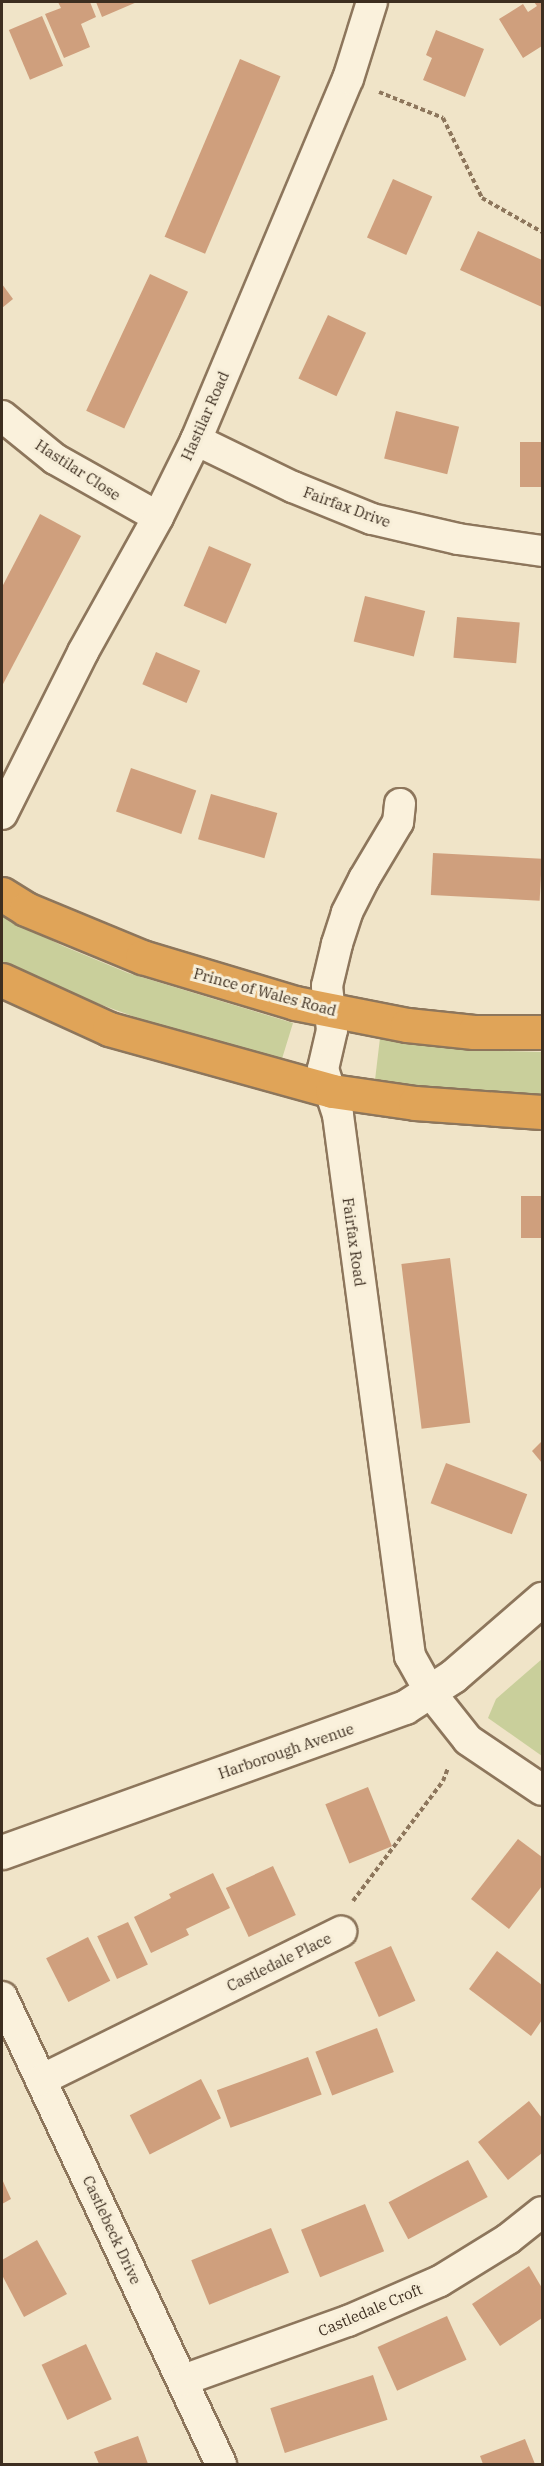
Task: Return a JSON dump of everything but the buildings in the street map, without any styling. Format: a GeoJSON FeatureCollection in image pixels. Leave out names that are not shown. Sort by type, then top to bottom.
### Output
{"type":"FeatureCollection","features":[{"type":"Feature","properties":{"kind":"highway","name":"Prince of Wales Road"},"geometry":{"type":"LineString","coordinates":[[2,894],[26,909],[142,957],[203,978],[331,1010],[407,1025],[474,1032],[543,1032]]}},
{"type":"Feature","properties":{"kind":"highway"},"geometry":{"type":"LineString","coordinates":[[2,980],[109,1029],[332,1091],[415,1103],[543,1112]]}},
{"type":"Feature","properties":{"kind":"street","name":"Hastilar Road"},"geometry":{"type":"LineString","coordinates":[[2,814],[83,652],[158,517],[196,440],[348,79],[372,2]]}},
{"type":"Feature","properties":{"kind":"street","name":"Hastilar Close"},"geometry":{"type":"LineString","coordinates":[[2,416],[55,459],[158,517]]}},
{"type":"Feature","properties":{"kind":"street","name":"Fairfax Drive"},"geometry":{"type":"LineString","coordinates":[[196,440],[293,487],[372,519],[458,539],[543,551]]}},
{"type":"Feature","properties":{"kind":"street","name":"Fairfax Road"},"geometry":{"type":"LineString","coordinates":[[400,804],[398,822],[347,913],[327,986],[332,1030],[323,1069],[338,1115],[410,1656],[430,1692],[468,1740],[543,1790]]}},
{"type":"Feature","properties":{"kind":"street","name":"Harborough Avenue"},"geometry":{"type":"LineString","coordinates":[[2,1852],[361,1725],[405,1707],[430,1692],[543,1599]]}},
{"type":"Feature","properties":{"kind":"street","name":"Castledale Place"},"geometry":{"type":"LineString","coordinates":[[41,2080],[341,1932]]}},
{"type":"Feature","properties":{"kind":"street","name":"Castlebeck Drive"},"geometry":{"type":"LineString","coordinates":[[2,1997],[221,2464]]}},
{"type":"Feature","properties":{"kind":"street","name":"Castledale Croft"},"geometry":{"type":"LineString","coordinates":[[183,2380],[348,2321],[440,2281],[508,2239],[543,2212]]}},
{"type":"Feature","properties":{"kind":"path"},"geometry":{"type":"LineString","coordinates":[[348,79],[442,118],[482,198],[543,232]]}},
{"type":"Feature","properties":{"kind":"path","name":"Castledale Place"},"geometry":{"type":"LineString","coordinates":[[341,1932],[346,1911],[443,1780],[452,1757],[468,1740]]}},
{"type":"Feature","properties":{"kind":"green space"},"geometry":{"type":"Polygon","coordinates":[[[2,916],[63,946],[128,973],[293,1023],[281,1062],[135,1017],[47,985],[2,963],[2,916]]]}},
{"type":"Feature","properties":{"kind":"green space"},"geometry":{"type":"Polygon","coordinates":[[[380,1038],[467,1050],[542,1052],[542,1096],[409,1086],[375,1080],[380,1038]]]}},
{"type":"Feature","properties":{"kind":"green space"},"geometry":{"type":"Polygon","coordinates":[[[542,1659],[542,1756],[488,1718],[496,1699],[542,1659]]]}}]}
